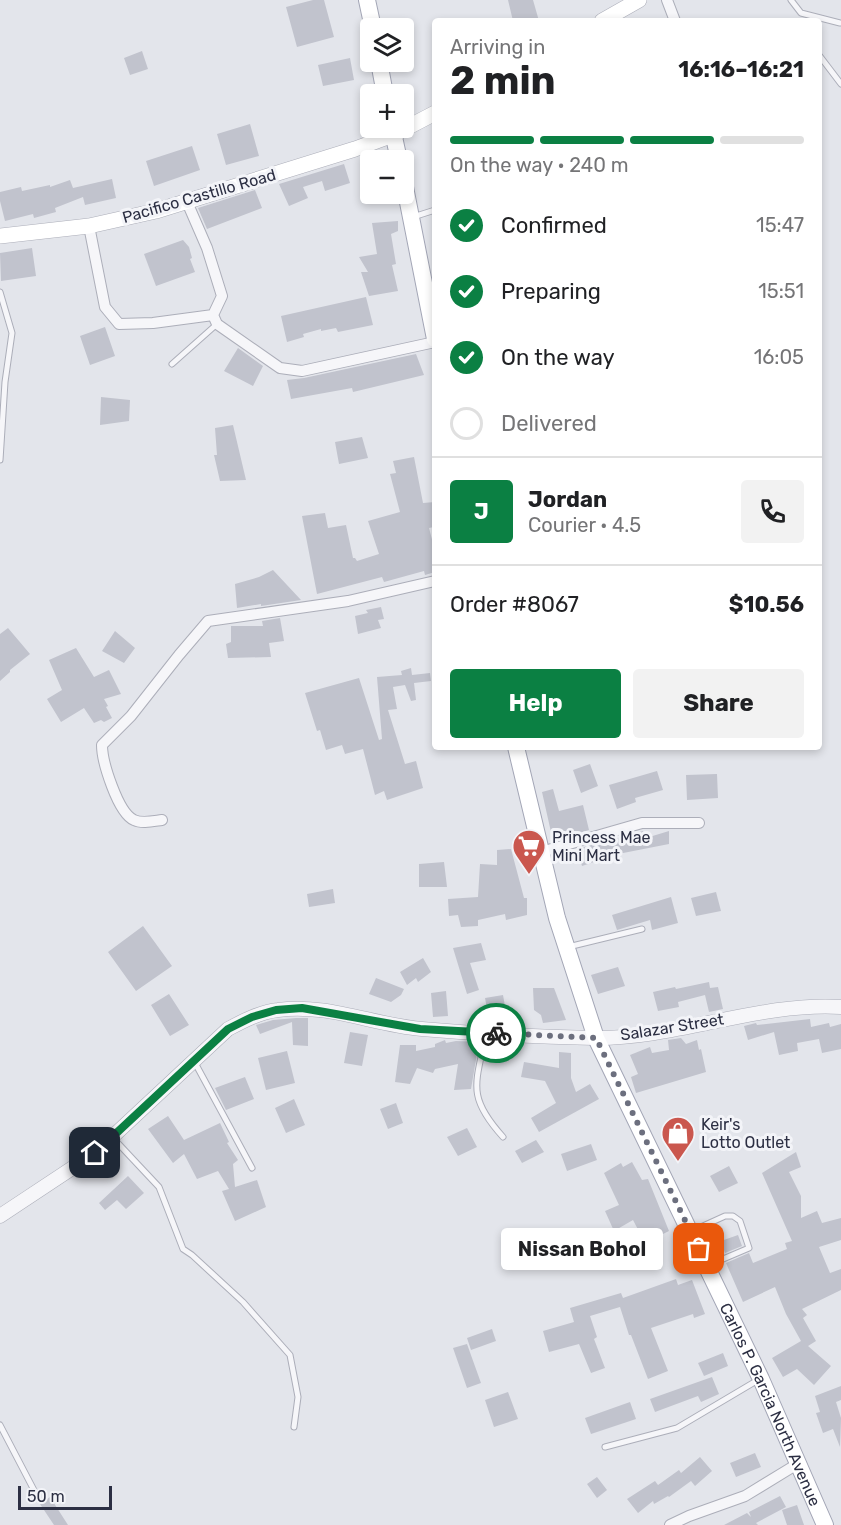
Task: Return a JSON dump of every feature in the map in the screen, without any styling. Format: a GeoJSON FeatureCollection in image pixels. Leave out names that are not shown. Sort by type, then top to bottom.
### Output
{"type":"FeatureCollection","features":[{"type":"Feature","properties":{"kind":"main road"},"geometry":{"type":"LineString","coordinates":[[367,0],[371,18]]}},
{"type":"Feature","properties":{"kind":"main road"},"geometry":{"type":"LineString","coordinates":[[607,18],[639,0]]}},
{"type":"Feature","properties":{"kind":"main road","name":"Pacifico Castillo Road"},"geometry":{"type":"LineString","coordinates":[[414,122],[432,114]]}},
{"type":"Feature","properties":{"kind":"main road","name":"Pacifico Castillo Road"},"geometry":{"type":"LineString","coordinates":[[0,236],[89,226],[187,202],[306,166],[375,138]]}},
{"type":"Feature","properties":{"kind":"main road"},"geometry":{"type":"LineString","coordinates":[[408,204],[432,325]]}},
{"type":"Feature","properties":{"kind":"main road","name":"Carlos P. Garcia North Avenue"},"geometry":{"type":"LineString","coordinates":[[517,750],[557,918],[596,1038],[761,1378],[825,1525]]}},
{"type":"Feature","properties":{"kind":"street"},"geometry":{"type":"LineString","coordinates":[[667,0],[674,18]]}},
{"type":"Feature","properties":{"kind":"street"},"geometry":{"type":"LineString","coordinates":[[187,202],[207,248],[222,296],[215,319]]}},
{"type":"Feature","properties":{"kind":"street"},"geometry":{"type":"LineString","coordinates":[[89,226],[105,307],[119,324],[215,319],[280,368],[302,371],[432,341]]}},
{"type":"Feature","properties":{"kind":"street"},"geometry":{"type":"LineString","coordinates":[[162,820],[137,822],[127,816],[111,784],[102,756],[102,745],[131,717],[208,621],[348,601],[432,581]]}},
{"type":"Feature","properties":{"kind":"street"},"geometry":{"type":"LineString","coordinates":[[541,852],[642,823],[699,823]]}},
{"type":"Feature","properties":{"kind":"street","name":"Salazar Street"},"geometry":{"type":"LineString","coordinates":[[0,1216],[95,1153],[228,1029],[252,1017],[276,1010],[302,1008],[420,1029],[596,1038],[653,1034],[711,1021],[815,1006],[841,1007]]}},
{"type":"Feature","properties":{"kind":"street"},"geometry":{"type":"LineString","coordinates":[[670,1525],[745,1496],[799,1462]]}},
{"type":"Feature","properties":{"kind":"lane"},"geometry":{"type":"LineString","coordinates":[[791,0],[803,18]]}},
{"type":"Feature","properties":{"kind":"lane"},"geometry":{"type":"LineString","coordinates":[[801,14],[818,18]]}},
{"type":"Feature","properties":{"kind":"lane"},"geometry":{"type":"LineString","coordinates":[[822,19],[840,23]]}},
{"type":"Feature","properties":{"kind":"lane"},"geometry":{"type":"LineString","coordinates":[[822,59],[841,84]]}},
{"type":"Feature","properties":{"kind":"lane"},"geometry":{"type":"LineString","coordinates":[[411,217],[432,211]]}},
{"type":"Feature","properties":{"kind":"lane"},"geometry":{"type":"LineString","coordinates":[[0,292],[12,333],[5,382],[0,459]]}},
{"type":"Feature","properties":{"kind":"lane"},"geometry":{"type":"LineString","coordinates":[[172,364],[215,319]]}},
{"type":"Feature","properties":{"kind":"lane"},"geometry":{"type":"LineString","coordinates":[[567,948],[642,929]]}},
{"type":"Feature","properties":{"kind":"lane"},"geometry":{"type":"LineString","coordinates":[[486,1033],[475,1090],[485,1117],[503,1137]]}},
{"type":"Feature","properties":{"kind":"lane"},"geometry":{"type":"LineString","coordinates":[[194,1060],[252,1168]]}},
{"type":"Feature","properties":{"kind":"lane"},"geometry":{"type":"LineString","coordinates":[[112,1138],[159,1187],[183,1250],[192,1255],[243,1302],[290,1355],[298,1397],[294,1427]]}},
{"type":"Feature","properties":{"kind":"lane"},"geometry":{"type":"LineString","coordinates":[[690,1232],[725,1216],[733,1216],[740,1221],[749,1248],[707,1266]]}},
{"type":"Feature","properties":{"kind":"lane"},"geometry":{"type":"LineString","coordinates":[[605,1447],[677,1428],[761,1378]]}},
{"type":"Feature","properties":{"kind":"lane"},"geometry":{"type":"LineString","coordinates":[[0,1425],[36,1494]]}},
{"type":"Feature","properties":{"kind":"building"},"geometry":{"type":"Polygon","coordinates":[[[313,0],[324,0],[334,37],[297,47],[286,7],[313,0]]]}},
{"type":"Feature","properties":{"kind":"building"},"geometry":{"type":"Polygon","coordinates":[[[508,0],[533,0],[538,18],[512,18],[508,0]]]}},
{"type":"Feature","properties":{"kind":"building"},"geometry":{"type":"Polygon","coordinates":[[[142,51],[148,69],[130,75],[124,58],[142,51]]]}},
{"type":"Feature","properties":{"kind":"building"},"geometry":{"type":"Polygon","coordinates":[[[350,58],[354,80],[323,86],[318,65],[350,58]]]}},
{"type":"Feature","properties":{"kind":"building"},"geometry":{"type":"Polygon","coordinates":[[[250,124],[259,156],[226,165],[217,134],[250,124]]]}},
{"type":"Feature","properties":{"kind":"building"},"geometry":{"type":"Polygon","coordinates":[[[192,146],[200,170],[154,186],[146,161],[192,146]]]}},
{"type":"Feature","properties":{"kind":"building"},"geometry":{"type":"Polygon","coordinates":[[[344,164],[350,183],[325,191],[322,181],[303,187],[308,198],[289,206],[279,184],[344,164]]]}},
{"type":"Feature","properties":{"kind":"building"},"geometry":{"type":"Polygon","coordinates":[[[112,179],[116,198],[85,205],[83,197],[55,208],[56,212],[34,218],[33,214],[5,221],[0,192],[21,187],[22,191],[50,185],[50,187],[70,180],[73,188],[112,179]]]}},
{"type":"Feature","properties":{"kind":"building"},"geometry":{"type":"Polygon","coordinates":[[[255,190],[262,208],[207,229],[198,208],[255,190]]]}},
{"type":"Feature","properties":{"kind":"building"},"geometry":{"type":"Polygon","coordinates":[[[398,221],[398,231],[391,234],[396,264],[392,265],[398,291],[369,296],[361,272],[368,272],[359,257],[377,254],[372,223],[398,221]]]}},
{"type":"Feature","properties":{"kind":"building"},"geometry":{"type":"Polygon","coordinates":[[[183,240],[189,247],[192,258],[190,259],[195,272],[156,286],[144,254],[183,240]]]}},
{"type":"Feature","properties":{"kind":"building"},"geometry":{"type":"Polygon","coordinates":[[[32,248],[36,276],[1,281],[0,253],[32,248]]]}},
{"type":"Feature","properties":{"kind":"building"},"geometry":{"type":"Polygon","coordinates":[[[366,297],[373,325],[338,332],[336,328],[321,331],[321,329],[287,342],[281,316],[366,297]]]}},
{"type":"Feature","properties":{"kind":"building"},"geometry":{"type":"Polygon","coordinates":[[[105,327],[115,356],[90,365],[80,336],[105,327]]]}},
{"type":"Feature","properties":{"kind":"building"},"geometry":{"type":"Polygon","coordinates":[[[238,348],[263,366],[253,386],[224,371],[238,348]]]}},
{"type":"Feature","properties":{"kind":"building"},"geometry":{"type":"Polygon","coordinates":[[[416,354],[424,375],[353,392],[352,388],[291,399],[287,380],[416,354]]]}},
{"type":"Feature","properties":{"kind":"building"},"geometry":{"type":"Polygon","coordinates":[[[101,397],[130,400],[129,421],[100,425],[101,397]]]}},
{"type":"Feature","properties":{"kind":"building"},"geometry":{"type":"Polygon","coordinates":[[[233,425],[246,480],[220,481],[214,455],[217,455],[215,428],[233,425]]]}},
{"type":"Feature","properties":{"kind":"building"},"geometry":{"type":"Polygon","coordinates":[[[362,437],[368,458],[339,464],[335,442],[362,437]]]}},
{"type":"Feature","properties":{"kind":"building"},"geometry":{"type":"Polygon","coordinates":[[[414,457],[423,503],[432,502],[432,527],[429,528],[432,540],[432,573],[425,575],[424,571],[384,582],[382,577],[317,594],[302,516],[325,513],[328,528],[346,525],[353,558],[357,561],[379,554],[368,521],[400,512],[390,474],[396,473],[393,461],[414,457]]]}},
{"type":"Feature","properties":{"kind":"building"},"geometry":{"type":"Polygon","coordinates":[[[273,570],[301,600],[237,608],[235,584],[273,570]]]}},
{"type":"Feature","properties":{"kind":"building"},"geometry":{"type":"Polygon","coordinates":[[[381,607],[384,619],[378,620],[381,628],[358,634],[355,616],[368,613],[366,610],[381,607]]]}},
{"type":"Feature","properties":{"kind":"building"},"geometry":{"type":"Polygon","coordinates":[[[280,618],[284,641],[269,643],[271,657],[228,658],[226,644],[231,642],[231,626],[263,626],[262,621],[280,618]]]}},
{"type":"Feature","properties":{"kind":"building"},"geometry":{"type":"Polygon","coordinates":[[[8,628],[30,654],[0,681],[0,634],[8,628]]]}},
{"type":"Feature","properties":{"kind":"building"},"geometry":{"type":"Polygon","coordinates":[[[115,631],[135,648],[124,663],[102,651],[115,631]]]}},
{"type":"Feature","properties":{"kind":"building"},"geometry":{"type":"Polygon","coordinates":[[[76,648],[94,677],[109,670],[121,694],[104,699],[112,718],[104,722],[101,720],[94,723],[84,708],[61,722],[47,699],[62,690],[49,660],[76,648]]]}},
{"type":"Feature","properties":{"kind":"building"},"geometry":{"type":"Polygon","coordinates":[[[411,668],[412,675],[430,673],[431,681],[414,683],[416,700],[411,701],[405,685],[393,687],[397,709],[388,710],[405,764],[416,761],[423,788],[387,800],[384,791],[375,795],[363,749],[345,754],[342,745],[326,750],[320,730],[317,731],[305,693],[359,678],[379,740],[382,739],[377,677],[402,675],[401,671],[411,668]]]}},
{"type":"Feature","properties":{"kind":"building"},"geometry":{"type":"Polygon","coordinates":[[[590,764],[598,786],[581,793],[573,770],[590,764]]]}},
{"type":"Feature","properties":{"kind":"building"},"geometry":{"type":"Polygon","coordinates":[[[657,771],[663,790],[635,798],[636,802],[617,809],[609,785],[657,771]]]}},
{"type":"Feature","properties":{"kind":"building"},"geometry":{"type":"Polygon","coordinates":[[[717,774],[718,798],[687,800],[686,775],[717,774]]]}},
{"type":"Feature","properties":{"kind":"building"},"geometry":{"type":"Polygon","coordinates":[[[553,789],[559,811],[583,805],[589,830],[553,841],[542,792],[553,789]]]}},
{"type":"Feature","properties":{"kind":"building"},"geometry":{"type":"Polygon","coordinates":[[[643,831],[646,838],[669,831],[669,844],[618,854],[582,866],[577,849],[643,831]]]}},
{"type":"Feature","properties":{"kind":"building"},"geometry":{"type":"Polygon","coordinates":[[[511,849],[524,898],[527,898],[527,915],[506,920],[505,914],[478,920],[478,926],[461,927],[458,915],[449,916],[448,899],[478,897],[480,864],[497,865],[497,850],[511,849]]]}},
{"type":"Feature","properties":{"kind":"building"},"geometry":{"type":"Polygon","coordinates":[[[444,862],[447,887],[419,887],[419,864],[444,862]]]}},
{"type":"Feature","properties":{"kind":"building"},"geometry":{"type":"Polygon","coordinates":[[[333,889],[335,903],[309,907],[307,894],[333,889]]]}},
{"type":"Feature","properties":{"kind":"building"},"geometry":{"type":"Polygon","coordinates":[[[716,892],[721,911],[696,916],[691,898],[716,892]]]}},
{"type":"Feature","properties":{"kind":"building"},"geometry":{"type":"Polygon","coordinates":[[[671,897],[678,923],[652,930],[650,920],[617,930],[612,915],[671,897]]]}},
{"type":"Feature","properties":{"kind":"building"},"geometry":{"type":"Polygon","coordinates":[[[143,926],[172,966],[136,991],[108,952],[143,926]]]}},
{"type":"Feature","properties":{"kind":"building"},"geometry":{"type":"Polygon","coordinates":[[[481,943],[486,960],[470,963],[479,990],[467,994],[453,948],[481,943]]]}},
{"type":"Feature","properties":{"kind":"building"},"geometry":{"type":"Polygon","coordinates":[[[423,958],[431,972],[418,982],[416,978],[407,985],[400,972],[423,958]]]}},
{"type":"Feature","properties":{"kind":"building"},"geometry":{"type":"Polygon","coordinates":[[[618,967],[625,986],[598,994],[591,975],[618,967]]]}},
{"type":"Feature","properties":{"kind":"building"},"geometry":{"type":"Polygon","coordinates":[[[376,978],[404,989],[401,995],[391,1002],[369,994],[376,978]]]}},
{"type":"Feature","properties":{"kind":"building"},"geometry":{"type":"Polygon","coordinates":[[[709,982],[710,988],[718,987],[723,1009],[709,1012],[705,995],[678,1002],[679,1007],[658,1011],[653,992],[709,982]]]}},
{"type":"Feature","properties":{"kind":"building"},"geometry":{"type":"Polygon","coordinates":[[[533,988],[554,988],[566,1020],[543,1023],[541,1015],[534,1010],[533,988]]]}},
{"type":"Feature","properties":{"kind":"building"},"geometry":{"type":"Polygon","coordinates":[[[446,991],[448,1016],[433,1017],[431,993],[446,991]]]}},
{"type":"Feature","properties":{"kind":"building"},"geometry":{"type":"Polygon","coordinates":[[[169,994],[189,1025],[170,1036],[151,1005],[169,994]]]}},
{"type":"Feature","properties":{"kind":"building"},"geometry":{"type":"Polygon","coordinates":[[[503,995],[507,1017],[489,1019],[485,998],[503,995]]]}},
{"type":"Feature","properties":{"kind":"building"},"geometry":{"type":"Polygon","coordinates":[[[308,1018],[308,1046],[293,1045],[292,1022],[260,1034],[256,1025],[273,1020],[308,1018]]]}},
{"type":"Feature","properties":{"kind":"building"},"geometry":{"type":"Polygon","coordinates":[[[810,1019],[811,1027],[829,1023],[830,1027],[841,1024],[841,1049],[822,1053],[819,1039],[797,1043],[798,1051],[779,1055],[774,1032],[748,1040],[744,1026],[756,1023],[757,1025],[810,1019]]]}},
{"type":"Feature","properties":{"kind":"building"},"geometry":{"type":"Polygon","coordinates":[[[350,1032],[368,1035],[362,1066],[344,1063],[350,1032]]]}},
{"type":"Feature","properties":{"kind":"building"},"geometry":{"type":"Polygon","coordinates":[[[681,1038],[686,1044],[697,1040],[706,1072],[636,1093],[631,1077],[638,1074],[630,1055],[650,1047],[652,1053],[669,1050],[668,1040],[681,1038]]]}},
{"type":"Feature","properties":{"kind":"building"},"geometry":{"type":"Polygon","coordinates":[[[445,1040],[446,1043],[479,1042],[471,1089],[454,1090],[458,1064],[435,1069],[433,1073],[417,1068],[410,1084],[395,1082],[400,1045],[416,1045],[416,1051],[435,1047],[435,1044],[445,1040]]]}},
{"type":"Feature","properties":{"kind":"building"},"geometry":{"type":"Polygon","coordinates":[[[287,1051],[295,1083],[266,1090],[258,1058],[287,1051]]]}},
{"type":"Feature","properties":{"kind":"building"},"geometry":{"type":"Polygon","coordinates":[[[559,1052],[571,1053],[571,1078],[576,1092],[590,1084],[599,1099],[539,1132],[531,1118],[556,1103],[545,1081],[521,1077],[524,1062],[559,1068],[559,1052]]]}},
{"type":"Feature","properties":{"kind":"building"},"geometry":{"type":"Polygon","coordinates":[[[245,1077],[254,1099],[226,1110],[215,1088],[245,1077]]]}},
{"type":"Feature","properties":{"kind":"building"},"geometry":{"type":"Polygon","coordinates":[[[294,1099],[305,1125],[286,1133],[275,1108],[294,1099]]]}},
{"type":"Feature","properties":{"kind":"building"},"geometry":{"type":"Polygon","coordinates":[[[396,1103],[403,1123],[388,1129],[380,1109],[396,1103]]]}},
{"type":"Feature","properties":{"kind":"building"},"geometry":{"type":"Polygon","coordinates":[[[168,1116],[184,1140],[220,1123],[229,1142],[227,1143],[238,1160],[233,1164],[235,1187],[257,1180],[266,1207],[235,1221],[222,1191],[229,1189],[218,1171],[197,1179],[184,1154],[173,1163],[148,1129],[168,1116]]]}},
{"type":"Feature","properties":{"kind":"building"},"geometry":{"type":"Polygon","coordinates":[[[467,1128],[477,1147],[458,1156],[447,1137],[467,1128]]]}},
{"type":"Feature","properties":{"kind":"building"},"geometry":{"type":"Polygon","coordinates":[[[536,1140],[544,1152],[522,1163],[515,1151],[536,1140]]]}},
{"type":"Feature","properties":{"kind":"building"},"geometry":{"type":"Polygon","coordinates":[[[591,1144],[597,1160],[567,1171],[561,1154],[591,1144]]]}},
{"type":"Feature","properties":{"kind":"building"},"geometry":{"type":"Polygon","coordinates":[[[796,1152],[801,1167],[789,1172],[801,1196],[801,1218],[817,1211],[822,1223],[841,1218],[841,1240],[819,1247],[830,1273],[841,1269],[841,1290],[802,1309],[807,1315],[803,1318],[816,1341],[808,1346],[831,1366],[814,1385],[797,1369],[783,1377],[772,1358],[801,1341],[786,1314],[775,1287],[743,1302],[726,1263],[749,1253],[753,1263],[787,1249],[785,1243],[792,1241],[762,1173],[796,1152]]]}},
{"type":"Feature","properties":{"kind":"building"},"geometry":{"type":"Polygon","coordinates":[[[632,1162],[642,1180],[648,1179],[669,1231],[645,1243],[633,1220],[614,1231],[605,1211],[619,1205],[604,1173],[621,1163],[623,1167],[632,1162]]]}},
{"type":"Feature","properties":{"kind":"building"},"geometry":{"type":"Polygon","coordinates":[[[729,1166],[738,1183],[719,1192],[710,1176],[729,1166]]]}},
{"type":"Feature","properties":{"kind":"building"},"geometry":{"type":"Polygon","coordinates":[[[128,1176],[144,1193],[126,1209],[117,1200],[105,1210],[99,1203],[128,1176]]]}},
{"type":"Feature","properties":{"kind":"building"},"geometry":{"type":"Polygon","coordinates":[[[573,1235],[588,1236],[589,1255],[574,1255],[573,1235]]]}},
{"type":"Feature","properties":{"kind":"building"},"geometry":{"type":"Polygon","coordinates":[[[738,1235],[742,1246],[725,1253],[721,1241],[738,1235]]]}},
{"type":"Feature","properties":{"kind":"building"},"geometry":{"type":"Polygon","coordinates":[[[676,1279],[678,1285],[692,1280],[705,1314],[694,1318],[693,1314],[651,1328],[668,1371],[648,1379],[620,1307],[590,1316],[597,1337],[594,1339],[605,1368],[591,1373],[579,1344],[549,1352],[543,1331],[574,1322],[570,1308],[621,1293],[623,1298],[676,1279]]]}},
{"type":"Feature","properties":{"kind":"building"},"geometry":{"type":"Polygon","coordinates":[[[492,1329],[496,1341],[471,1350],[467,1338],[492,1329]]]}},
{"type":"Feature","properties":{"kind":"building"},"geometry":{"type":"Polygon","coordinates":[[[467,1344],[481,1383],[467,1388],[453,1348],[467,1344]]]}},
{"type":"Feature","properties":{"kind":"building"},"geometry":{"type":"Polygon","coordinates":[[[723,1353],[728,1366],[704,1376],[698,1363],[723,1353]]]}},
{"type":"Feature","properties":{"kind":"building"},"geometry":{"type":"Polygon","coordinates":[[[712,1377],[719,1394],[701,1402],[698,1396],[655,1412],[650,1399],[712,1377]]]}},
{"type":"Feature","properties":{"kind":"building"},"geometry":{"type":"Polygon","coordinates":[[[841,1386],[841,1400],[836,1402],[841,1418],[840,1447],[833,1429],[823,1433],[816,1413],[820,1412],[815,1396],[841,1386]]]}},
{"type":"Feature","properties":{"kind":"building"},"geometry":{"type":"Polygon","coordinates":[[[508,1392],[518,1419],[494,1427],[485,1400],[508,1392]]]}},
{"type":"Feature","properties":{"kind":"building"},"geometry":{"type":"Polygon","coordinates":[[[630,1402],[636,1419],[591,1434],[585,1418],[630,1402]]]}},
{"type":"Feature","properties":{"kind":"building"},"geometry":{"type":"Polygon","coordinates":[[[755,1453],[761,1467],[736,1477],[730,1463],[755,1453]]]}},
{"type":"Feature","properties":{"kind":"building"},"geometry":{"type":"Polygon","coordinates":[[[700,1457],[712,1471],[695,1486],[691,1481],[669,1497],[654,1504],[653,1501],[638,1513],[627,1499],[655,1481],[658,1485],[679,1470],[681,1473],[700,1457]]]}},
{"type":"Feature","properties":{"kind":"building"},"geometry":{"type":"Polygon","coordinates":[[[597,1477],[607,1490],[597,1498],[587,1484],[597,1477]]]}},
{"type":"Feature","properties":{"kind":"building"},"geometry":{"type":"Polygon","coordinates":[[[780,1496],[786,1507],[756,1523],[758,1525],[724,1525],[747,1513],[751,1517],[749,1512],[780,1496]]]}},
{"type":"Feature","properties":{"kind":"building"},"geometry":{"type":"Polygon","coordinates":[[[50,1497],[68,1525],[54,1525],[40,1504],[50,1497]]]}},
{"type":"Feature","properties":{"kind":"building"},"geometry":{"type":"Polygon","coordinates":[[[797,1505],[804,1525],[787,1525],[782,1510],[797,1505]]]}},
{"type":"Feature","properties":{"kind":"way so far"},"geometry":{"type":"LineString","coordinates":[[496,1033],[596,1038],[699,1249]]}},
{"type":"Feature","properties":{"kind":"place","name":"Princess Mae Mini Mart"},"geometry":{"type":"Point","coordinates":[529,875]}},
{"type":"Feature","properties":{"kind":"place","name":"Keir's Lotto Outlet"},"geometry":{"type":"Point","coordinates":[678,1162]}},
{"type":"Feature","properties":{"kind":"place","name":"Nissan Bohol"},"geometry":{"type":"Point","coordinates":[699,1249]}},
{"type":"Feature","properties":{"kind":"route"},"geometry":{"type":"LineString","coordinates":[[95,1153],[208,1046],[228,1029],[252,1017],[276,1010],[302,1008],[420,1029],[496,1033]]}}]}
